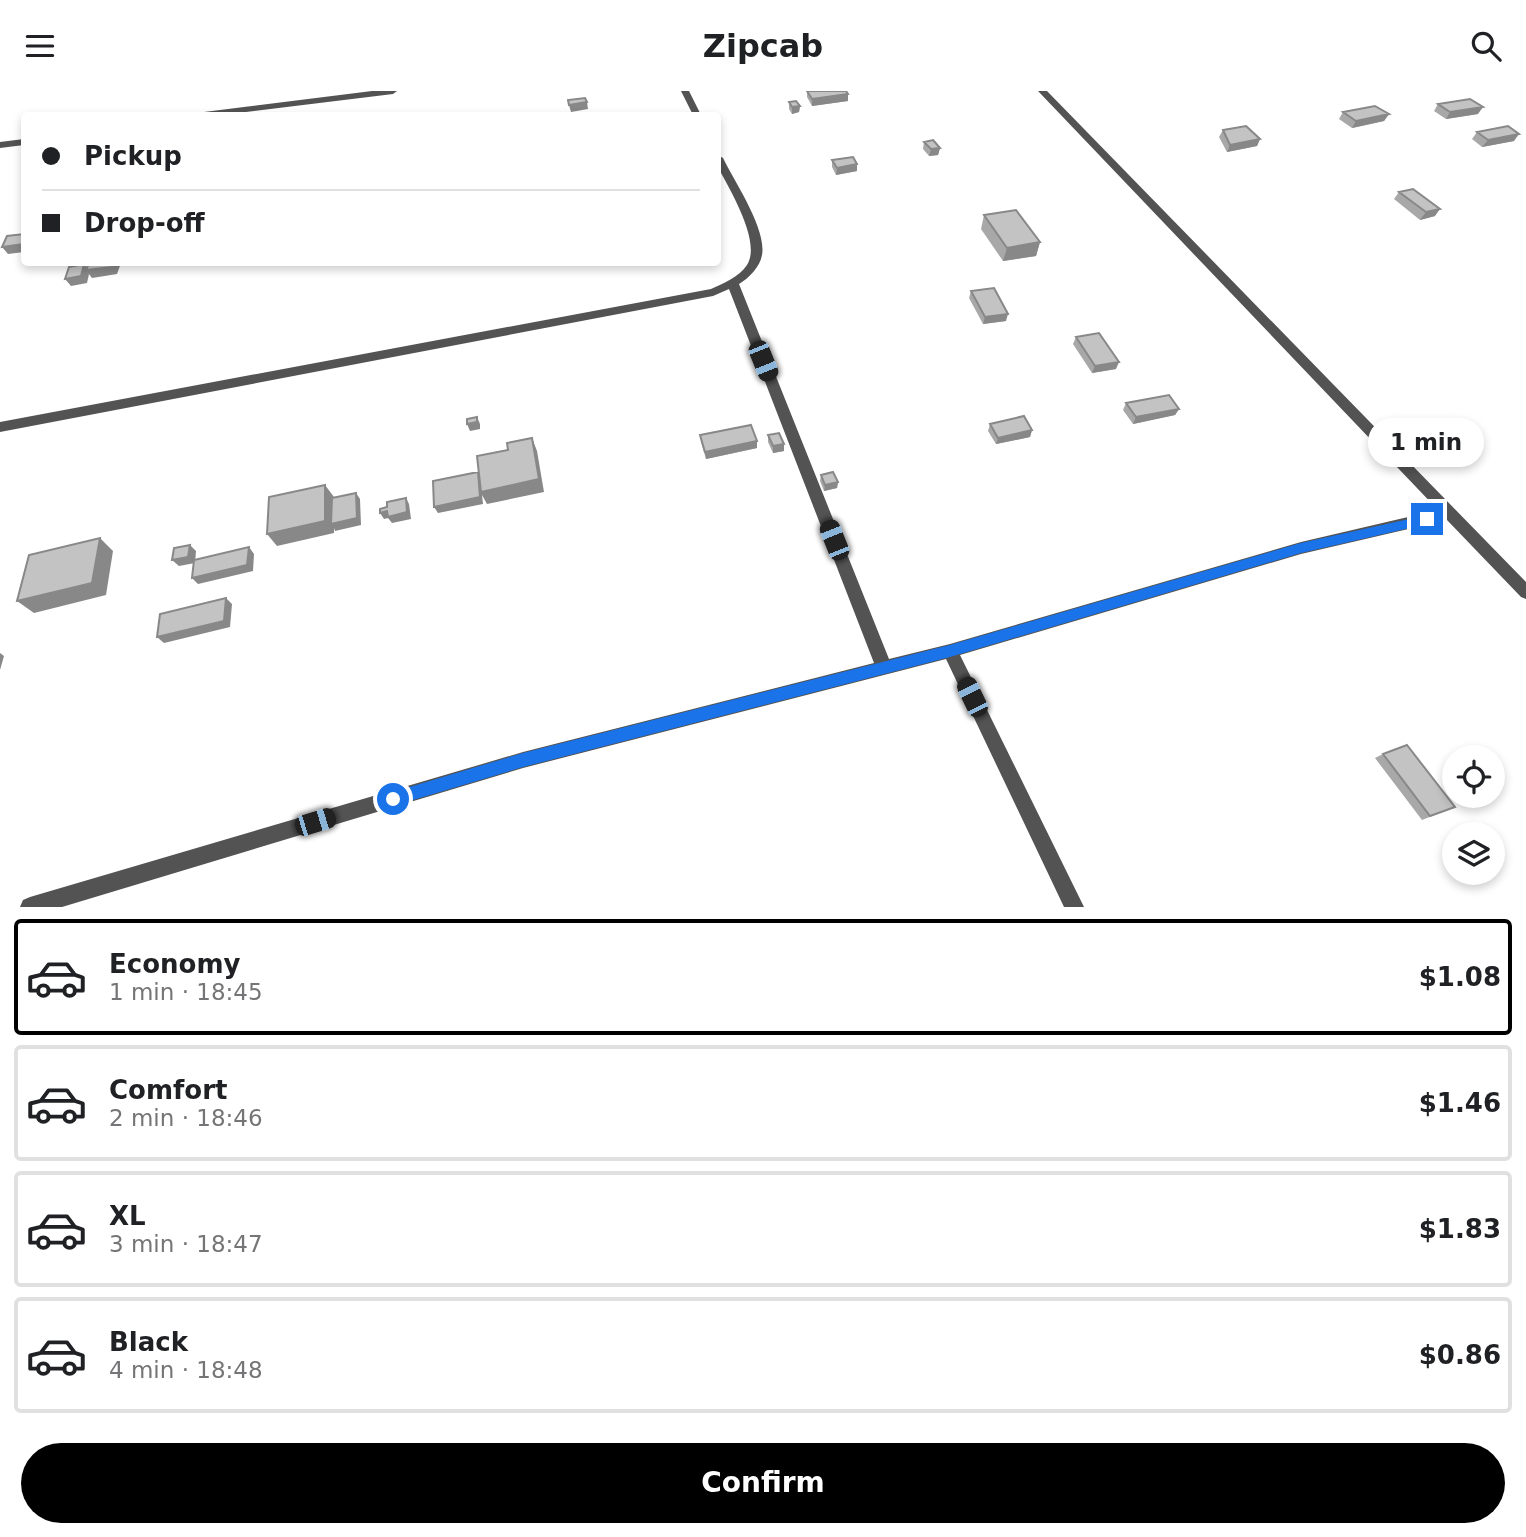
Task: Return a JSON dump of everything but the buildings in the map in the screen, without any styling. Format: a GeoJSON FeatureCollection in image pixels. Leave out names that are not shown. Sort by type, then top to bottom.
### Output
{"type":"FeatureCollection","features":[{"type":"Feature","properties":{"kind":"street"},"geometry":{"type":"LineString","coordinates":[[228,112],[393,91]]}},
{"type":"Feature","properties":{"kind":"street"},"geometry":{"type":"LineString","coordinates":[[685,91],[696,112]]}},
{"type":"Feature","properties":{"kind":"street"},"geometry":{"type":"LineString","coordinates":[[1042,91],[1526,591]]}},
{"type":"Feature","properties":{"kind":"street"},"geometry":{"type":"LineString","coordinates":[[0,145],[21,142]]}},
{"type":"Feature","properties":{"kind":"street"},"geometry":{"type":"LineString","coordinates":[[0,426],[713,292],[733,284],[747,273],[757,253],[754,234],[721,164]]}},
{"type":"Feature","properties":{"kind":"street"},"geometry":{"type":"LineString","coordinates":[[733,284],[884,668]]}},
{"type":"Feature","properties":{"kind":"street"},"geometry":{"type":"LineString","coordinates":[[30,907],[523,760],[950,651],[1301,548],[1452,513]]}},
{"type":"Feature","properties":{"kind":"street"},"geometry":{"type":"LineString","coordinates":[[950,651],[1074,907]]}},
{"type":"Feature","properties":{"kind":"route"},"geometry":{"type":"LineString","coordinates":[[393,799],[523,760],[950,651],[1301,548],[1427,519]]}}]}
